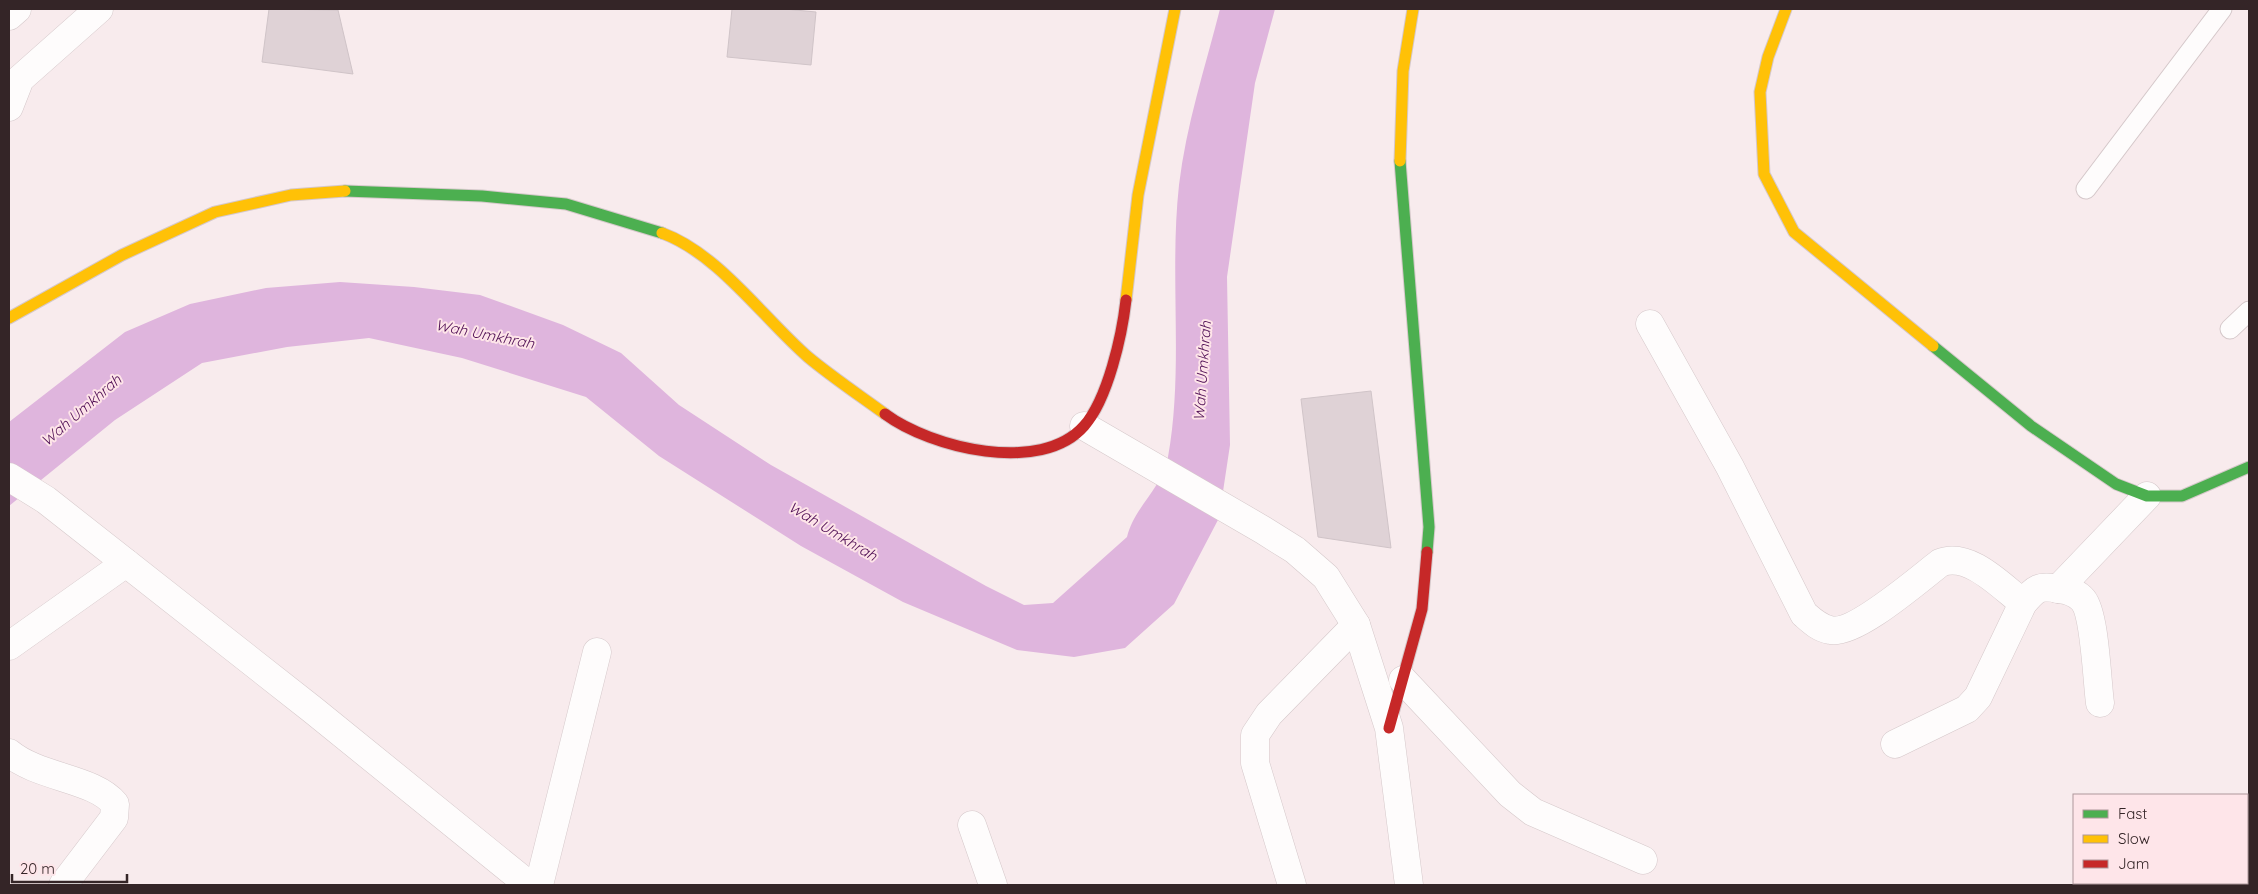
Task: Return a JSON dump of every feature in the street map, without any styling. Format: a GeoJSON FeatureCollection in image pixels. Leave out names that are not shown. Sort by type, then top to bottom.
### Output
{"type":"FeatureCollection","features":[{"type":"Feature","properties":{"kind":"street"},"geometry":{"type":"LineString","coordinates":[[9,16],[17,9]]}},
{"type":"Feature","properties":{"kind":"street"},"geometry":{"type":"LineString","coordinates":[[9,107],[20,80],[99,9]]}},
{"type":"Feature","properties":{"kind":"street"},"geometry":{"type":"LineString","coordinates":[[9,318],[122,255],[216,212],[291,195],[346,191],[482,196],[566,204],[626,221],[672,237],[712,262],[808,357],[893,420],[935,440],[978,451],[1027,453],[1057,445],[1084,426],[1104,391],[1123,324],[1138,195],[1175,9]]}},
{"type":"Feature","properties":{"kind":"street"},"geometry":{"type":"LineString","coordinates":[[1390,728],[1422,610],[1429,527],[1400,170],[1403,71],[1413,9]]}},
{"type":"Feature","properties":{"kind":"street"},"geometry":{"type":"LineString","coordinates":[[1786,9],[1768,58],[1760,92],[1764,174],[1794,232],[2031,426],[2116,484],[2146,496],[2182,496],[2249,467]]}},
{"type":"Feature","properties":{"kind":"street"},"geometry":{"type":"LineString","coordinates":[[1650,324],[1730,467],[1804,614],[1818,626],[1832,631],[1854,625],[1879,610],[1940,563],[1949,559],[1974,566],[2023,603]]}},
{"type":"Feature","properties":{"kind":"street"},"geometry":{"type":"LineString","coordinates":[[1084,426],[1263,530],[1295,550],[1326,577],[1356,625],[1390,728],[1409,885]]}},
{"type":"Feature","properties":{"kind":"street"},"geometry":{"type":"LineString","coordinates":[[9,477],[46,500],[313,710],[529,885]]}},
{"type":"Feature","properties":{"kind":"street"},"geometry":{"type":"LineString","coordinates":[[2058,589],[2146,496]]}},
{"type":"Feature","properties":{"kind":"street"},"geometry":{"type":"LineString","coordinates":[[9,646],[126,563]]}},
{"type":"Feature","properties":{"kind":"street"},"geometry":{"type":"LineString","coordinates":[[1895,744],[1967,709],[1978,697],[2023,603],[2033,592],[2043,586],[2072,591],[2084,600],[2090,619],[2100,703]]}},
{"type":"Feature","properties":{"kind":"street"},"geometry":{"type":"LineString","coordinates":[[1292,885],[1255,763],[1255,735],[1269,714],[1356,625]]}},
{"type":"Feature","properties":{"kind":"street"},"geometry":{"type":"LineString","coordinates":[[539,885],[597,652]]}},
{"type":"Feature","properties":{"kind":"street"},"geometry":{"type":"LineString","coordinates":[[1403,680],[1510,794],[1533,812],[1643,860]]}},
{"type":"Feature","properties":{"kind":"street"},"geometry":{"type":"LineString","coordinates":[[9,753],[35,770],[106,794],[115,804],[114,818],[62,885]]}},
{"type":"Feature","properties":{"kind":"street"},"geometry":{"type":"LineString","coordinates":[[972,825],[993,885]]}},
{"type":"Feature","properties":{"kind":"lane"},"geometry":{"type":"LineString","coordinates":[[2086,188],[2222,9]]}},
{"type":"Feature","properties":{"kind":"lane"},"geometry":{"type":"LineString","coordinates":[[2230,329],[2249,311]]}},
{"type":"Feature","properties":{"kind":"water","name":"Wah Umkhrah"},"geometry":{"type":"Polygon","coordinates":[[[1220,9],[1275,9],[1255,83],[1227,277],[1230,445],[1219,518],[1174,604],[1125,648],[1074,657],[1017,650],[903,602],[801,546],[659,456],[586,397],[462,358],[369,338],[287,347],[202,363],[115,420],[9,506],[9,422],[125,332],[190,304],[266,288],[340,282],[414,287],[480,295],[563,325],[621,353],[679,405],[771,465],[986,586],[1024,605],[1053,603],[1127,537],[1136,516],[1165,468],[1173,423],[1175,390],[1175,253],[1179,185],[1186,140],[1220,9]]]}},
{"type":"Feature","properties":{"kind":"building"},"geometry":{"type":"Polygon","coordinates":[[[269,9],[338,10],[353,74],[262,62],[269,9]]]}},
{"type":"Feature","properties":{"kind":"building"},"geometry":{"type":"Polygon","coordinates":[[[732,9],[785,9],[816,12],[811,65],[727,57],[732,9]]]}},
{"type":"Feature","properties":{"kind":"building"},"geometry":{"type":"Polygon","coordinates":[[[1371,391],[1391,548],[1318,537],[1301,399],[1371,391]]]}},
{"type":"Feature","properties":{"kind":"traffic: fast"},"geometry":{"type":"LineString","coordinates":[[1400,161],[1429,527],[1427,552]]}},
{"type":"Feature","properties":{"kind":"traffic: fast"},"geometry":{"type":"LineString","coordinates":[[345,191],[482,196],[566,204],[662,233]]}},
{"type":"Feature","properties":{"kind":"traffic: fast"},"geometry":{"type":"LineString","coordinates":[[1933,346],[2031,426],[2116,484],[2147,496],[2182,496],[2249,467]]}},
{"type":"Feature","properties":{"kind":"traffic: slow"},"geometry":{"type":"LineString","coordinates":[[1126,300],[1138,195],[1175,9]]}},
{"type":"Feature","properties":{"kind":"traffic: slow"},"geometry":{"type":"LineString","coordinates":[[1400,161],[1403,71],[1413,9]]}},
{"type":"Feature","properties":{"kind":"traffic: slow"},"geometry":{"type":"LineString","coordinates":[[1786,9],[1768,57],[1760,92],[1764,174],[1794,232],[1933,346]]}},
{"type":"Feature","properties":{"kind":"traffic: slow"},"geometry":{"type":"LineString","coordinates":[[9,318],[122,255],[215,212],[291,195],[345,191]]}},
{"type":"Feature","properties":{"kind":"traffic: slow"},"geometry":{"type":"LineString","coordinates":[[662,233],[683,243],[703,256],[740,288],[808,357],[885,414]]}},
{"type":"Feature","properties":{"kind":"traffic: jam"},"geometry":{"type":"LineString","coordinates":[[885,414],[929,437],[957,446],[986,451],[1014,453],[1041,450],[1065,441],[1084,426],[1100,400],[1117,348],[1126,300]]}},
{"type":"Feature","properties":{"kind":"traffic: jam"},"geometry":{"type":"LineString","coordinates":[[1389,728],[1422,609],[1427,552]]}}]}
